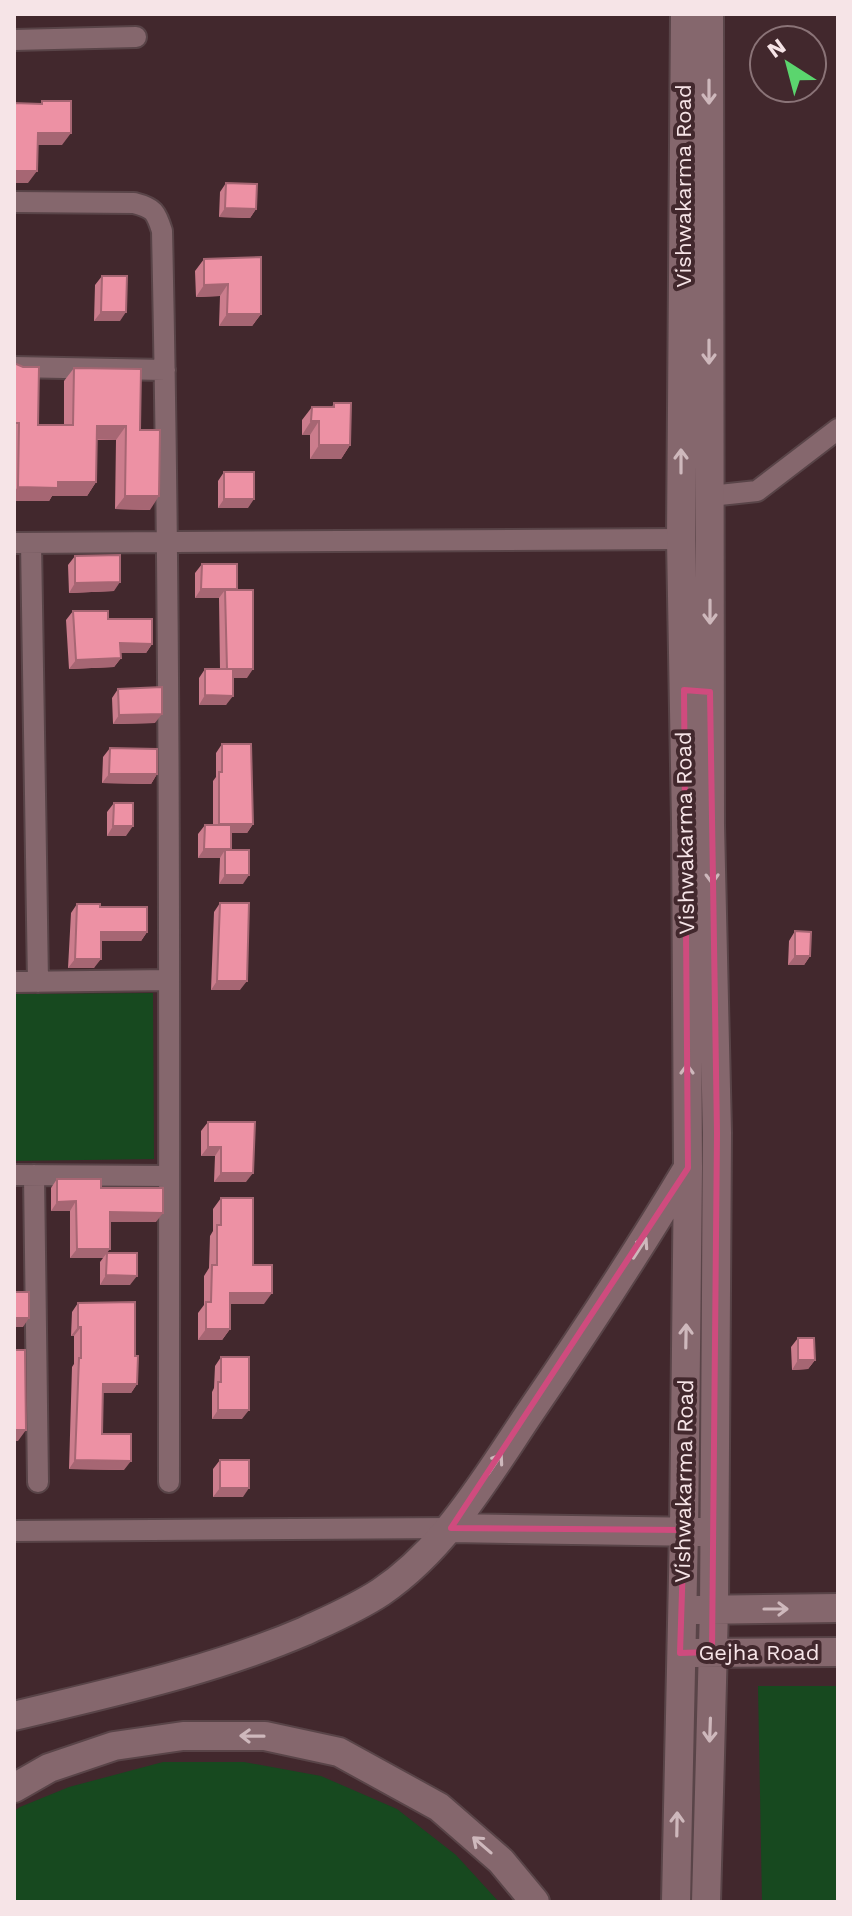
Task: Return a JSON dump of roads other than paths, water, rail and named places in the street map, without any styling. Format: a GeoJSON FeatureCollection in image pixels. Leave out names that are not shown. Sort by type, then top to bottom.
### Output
{"type":"FeatureCollection","features":[{"type":"Feature","properties":{"kind":"main road","name":"Vishwakarma Road"},"geometry":{"type":"LineString","coordinates":[[685,14],[681,539],[710,825],[717,1133],[714,1609],[706,1902]]}},
{"type":"Feature","properties":{"kind":"main road","name":"Vishwakarma Road"},"geometry":{"type":"LineString","coordinates":[[676,1902],[688,1168],[686,823],[710,496],[709,14]]}},
{"type":"Feature","properties":{"kind":"main road"},"geometry":{"type":"LineString","coordinates":[[14,1716],[174,1677],[273,1644],[320,1624],[393,1584],[451,1528],[634,1257],[688,1168]]}},
{"type":"Feature","properties":{"kind":"main road"},"geometry":{"type":"LineString","coordinates":[[451,1528],[684,1530],[714,1533]]}},
{"type":"Feature","properties":{"kind":"main road","name":"Gejha Road"},"geometry":{"type":"LineString","coordinates":[[682,1610],[838,1608]]}},
{"type":"Feature","properties":{"kind":"main road","name":"Gejha Road"},"geometry":{"type":"LineString","coordinates":[[680,1653],[838,1652]]}},
{"type":"Feature","properties":{"kind":"main road"},"geometry":{"type":"LineString","coordinates":[[14,1788],[49,1768],[114,1746],[183,1736],[265,1736],[339,1752],[439,1807],[501,1861],[535,1902]]}},
{"type":"Feature","properties":{"kind":"street"},"geometry":{"type":"LineString","coordinates":[[14,40],[136,37]]}},
{"type":"Feature","properties":{"kind":"street"},"geometry":{"type":"LineString","coordinates":[[14,202],[134,203],[147,206],[157,215],[162,231],[169,980],[169,1482]]}},
{"type":"Feature","properties":{"kind":"street"},"geometry":{"type":"LineString","coordinates":[[14,367],[165,370]]}},
{"type":"Feature","properties":{"kind":"street"},"geometry":{"type":"LineString","coordinates":[[710,496],[757,491],[838,429]]}},
{"type":"Feature","properties":{"kind":"street"},"geometry":{"type":"LineString","coordinates":[[38,982],[22,543],[681,539]]}},
{"type":"Feature","properties":{"kind":"street"},"geometry":{"type":"LineString","coordinates":[[14,982],[169,980]]}},
{"type":"Feature","properties":{"kind":"street"},"geometry":{"type":"LineString","coordinates":[[38,1482],[24,1175],[169,1176]]}},
{"type":"Feature","properties":{"kind":"street"},"geometry":{"type":"LineString","coordinates":[[14,1531],[451,1528]]}}]}
